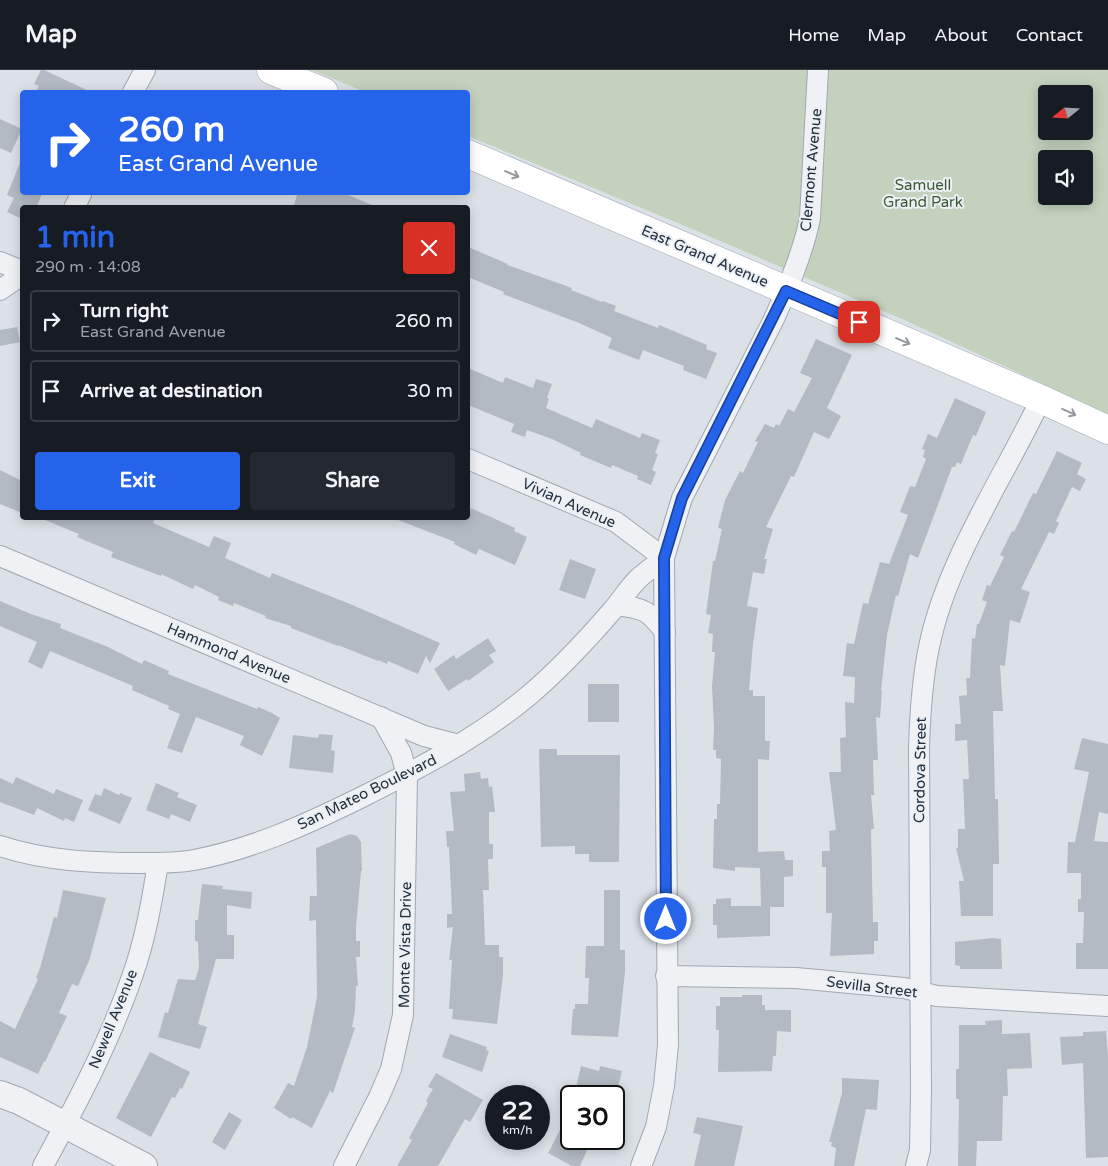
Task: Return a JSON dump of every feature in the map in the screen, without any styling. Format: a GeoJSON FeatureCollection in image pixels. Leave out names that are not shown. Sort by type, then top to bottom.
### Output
{"type":"FeatureCollection","features":[{"type":"Feature","properties":{"kind":"main road"},"geometry":{"type":"LineString","coordinates":[[271,70],[319,90]]}},
{"type":"Feature","properties":{"kind":"main road","name":"East Grand Avenue"},"geometry":{"type":"LineString","coordinates":[[470,155],[1041,398],[1108,430]]}},
{"type":"Feature","properties":{"kind":"street"},"geometry":{"type":"LineString","coordinates":[[134,90],[145,70]]}},
{"type":"Feature","properties":{"kind":"street","name":"Clermont Avenue"},"geometry":{"type":"LineString","coordinates":[[641,1166],[656,1127],[664,1086],[668,1045],[664,558],[682,498],[786,291],[806,235],[810,218],[818,70]]}},
{"type":"Feature","properties":{"kind":"street"},"geometry":{"type":"LineString","coordinates":[[0,262],[20,270]]}},
{"type":"Feature","properties":{"kind":"street"},"geometry":{"type":"LineString","coordinates":[[0,290],[20,276]]}},
{"type":"Feature","properties":{"kind":"street","name":"Cordova Street"},"geometry":{"type":"LineString","coordinates":[[916,1166],[920,1150],[921,1091],[919,748],[921,699],[929,646],[945,592],[965,546],[1041,398]]}},
{"type":"Feature","properties":{"kind":"street","name":"Vivian Avenue"},"geometry":{"type":"LineString","coordinates":[[470,460],[616,522],[664,558]]}},
{"type":"Feature","properties":{"kind":"street","name":"Hammond Avenue"},"geometry":{"type":"LineString","coordinates":[[0,556],[424,736],[459,745]]}},
{"type":"Feature","properties":{"kind":"street","name":"San Mateo Boulevard"},"geometry":{"type":"LineString","coordinates":[[0,846],[23,854],[105,863],[158,863],[193,860],[241,848],[276,836],[407,775],[496,721],[528,696],[573,655],[618,605],[639,578],[664,558]]}},
{"type":"Feature","properties":{"kind":"street"},"geometry":{"type":"LineString","coordinates":[[618,605],[641,608],[652,616],[665,632]]}},
{"type":"Feature","properties":{"kind":"street","name":"Monte Vista Drive"},"geometry":{"type":"LineString","coordinates":[[344,1166],[391,1069],[403,1015],[407,775],[401,753],[381,717]]}},
{"type":"Feature","properties":{"kind":"street","name":"Newell Avenue"},"geometry":{"type":"LineString","coordinates":[[43,1166],[109,1038],[133,976],[150,911],[158,863]]}},
{"type":"Feature","properties":{"kind":"street","name":"Sevilla Street"},"geometry":{"type":"LineString","coordinates":[[666,976],[796,978],[904,988],[937,996],[1108,1006]]}},
{"type":"Feature","properties":{"kind":"street"},"geometry":{"type":"LineString","coordinates":[[0,1094],[19,1101],[144,1166]]}},
{"type":"Feature","properties":{"kind":"green space","name":"Samuell Grand Park"},"geometry":{"type":"Polygon","coordinates":[[[312,70],[1108,70],[1108,414],[902,319],[470,137],[470,90],[360,90],[312,70]]]}},
{"type":"Feature","properties":{"kind":"building"},"geometry":{"type":"Polygon","coordinates":[[[41,70],[44,70],[87,90],[37,90],[39,86],[34,84],[41,70]]]}},
{"type":"Feature","properties":{"kind":"building"},"geometry":{"type":"Polygon","coordinates":[[[0,119],[20,128],[20,133],[11,153],[0,148],[0,119]]]}},
{"type":"Feature","properties":{"kind":"building"},"geometry":{"type":"Polygon","coordinates":[[[20,163],[20,195],[42,195],[37,205],[20,205],[20,218],[7,212],[14,198],[7,195],[20,163]]]}},
{"type":"Feature","properties":{"kind":"building"},"geometry":{"type":"Polygon","coordinates":[[[297,195],[348,195],[372,205],[294,205],[297,195]]]}},
{"type":"Feature","properties":{"kind":"building"},"geometry":{"type":"Polygon","coordinates":[[[470,248],[507,265],[616,306],[614,311],[658,328],[659,325],[707,345],[706,349],[717,353],[706,379],[683,370],[684,366],[643,350],[639,360],[608,348],[612,338],[579,323],[503,294],[504,292],[470,278],[470,248]]]}},
{"type":"Feature","properties":{"kind":"building"},"geometry":{"type":"Polygon","coordinates":[[[17,327],[20,342],[0,346],[0,330],[17,327]]]}},
{"type":"Feature","properties":{"kind":"building"},"geometry":{"type":"Polygon","coordinates":[[[816,339],[852,355],[827,408],[841,416],[829,439],[814,432],[794,477],[791,476],[766,527],[773,529],[764,559],[767,559],[764,574],[753,572],[747,606],[758,608],[749,690],[753,690],[753,696],[765,696],[765,741],[770,741],[769,760],[758,759],[758,852],[784,851],[785,860],[793,860],[793,876],[784,877],[784,907],[770,907],[770,936],[717,938],[717,925],[713,925],[713,904],[716,904],[716,899],[731,898],[731,906],[761,906],[760,868],[735,867],[735,871],[713,868],[714,819],[717,819],[717,804],[720,804],[721,759],[716,758],[716,750],[713,750],[712,686],[715,652],[712,652],[713,634],[708,633],[711,615],[706,614],[713,561],[715,561],[722,529],[718,528],[725,500],[740,471],[743,473],[758,442],[755,441],[765,424],[774,428],[776,424],[779,426],[788,409],[794,412],[812,378],[800,373],[816,339]]]}},
{"type":"Feature","properties":{"kind":"building"},"geometry":{"type":"Polygon","coordinates":[[[470,369],[503,383],[505,377],[533,388],[536,379],[552,384],[546,408],[592,428],[596,419],[640,438],[642,433],[660,440],[655,453],[658,454],[652,470],[656,472],[651,485],[637,479],[638,476],[612,465],[611,468],[580,455],[581,453],[552,439],[527,430],[525,437],[511,432],[514,424],[470,406],[470,369]]]}},
{"type":"Feature","properties":{"kind":"building"},"geometry":{"type":"Polygon","coordinates":[[[955,398],[986,412],[976,436],[973,435],[961,464],[957,462],[955,467],[952,467],[918,558],[910,554],[898,596],[896,595],[887,635],[880,718],[876,717],[878,760],[873,760],[874,795],[871,795],[874,829],[871,829],[873,922],[878,922],[878,941],[874,941],[874,954],[830,956],[832,913],[826,913],[826,867],[822,867],[822,851],[830,851],[829,831],[836,830],[829,772],[841,772],[840,738],[846,737],[845,702],[854,703],[855,677],[843,676],[847,643],[854,644],[863,603],[868,604],[880,562],[889,564],[908,515],[900,512],[910,486],[915,487],[926,459],[923,457],[925,450],[922,449],[928,434],[937,438],[955,398]]]}},
{"type":"Feature","properties":{"kind":"building"},"geometry":{"type":"Polygon","coordinates":[[[1057,451],[1082,463],[1077,474],[1086,479],[1080,491],[1072,487],[1056,521],[1059,523],[1054,534],[1049,532],[1021,589],[1030,592],[1020,623],[1010,620],[1005,666],[1000,665],[1003,711],[993,711],[995,799],[998,799],[999,864],[993,864],[993,916],[961,916],[959,881],[964,881],[956,848],[958,848],[958,829],[965,829],[963,779],[969,779],[967,740],[955,741],[955,724],[961,724],[959,696],[967,695],[966,678],[970,678],[972,638],[975,639],[977,624],[979,624],[987,602],[982,600],[987,585],[990,586],[1004,557],[1000,555],[1012,531],[1014,532],[1033,493],[1036,494],[1057,451]]]}},
{"type":"Feature","properties":{"kind":"building"},"geometry":{"type":"Polygon","coordinates":[[[0,470],[20,480],[20,512],[0,504],[0,470]]]}},
{"type":"Feature","properties":{"kind":"building"},"geometry":{"type":"Polygon","coordinates":[[[471,508],[515,528],[514,531],[527,537],[515,565],[479,549],[476,555],[454,544],[455,542],[398,520],[470,520],[471,508]]]}},
{"type":"Feature","properties":{"kind":"building"},"geometry":{"type":"Polygon","coordinates":[[[45,520],[154,520],[153,523],[209,547],[214,536],[231,543],[225,558],[270,578],[272,573],[440,643],[430,663],[426,656],[418,674],[388,661],[387,664],[378,661],[291,628],[291,626],[265,618],[266,616],[234,603],[233,606],[218,600],[219,597],[195,585],[193,589],[161,574],[161,576],[111,557],[113,552],[77,537],[79,534],[45,520]]]}},
{"type":"Feature","properties":{"kind":"building"},"geometry":{"type":"Polygon","coordinates":[[[570,559],[596,569],[585,599],[559,590],[570,559]]]}},
{"type":"Feature","properties":{"kind":"building"},"geometry":{"type":"Polygon","coordinates":[[[0,601],[61,624],[60,628],[108,647],[142,664],[144,660],[169,671],[168,674],[257,709],[258,707],[272,713],[280,718],[262,756],[240,745],[244,736],[196,717],[182,753],[167,748],[180,714],[168,709],[169,706],[132,690],[133,686],[50,651],[42,669],[28,662],[37,642],[0,626],[0,601]]]}},
{"type":"Feature","properties":{"kind":"building"},"geometry":{"type":"Polygon","coordinates":[[[488,638],[496,651],[489,655],[494,662],[468,681],[467,679],[448,691],[434,669],[454,655],[456,659],[488,638]]]}},
{"type":"Feature","properties":{"kind":"building"},"geometry":{"type":"Polygon","coordinates":[[[588,684],[619,684],[619,722],[588,722],[588,684]]]}},
{"type":"Feature","properties":{"kind":"building"},"geometry":{"type":"Polygon","coordinates":[[[319,734],[333,735],[331,750],[335,751],[333,773],[289,768],[293,735],[318,738],[319,734]]]}},
{"type":"Feature","properties":{"kind":"building"},"geometry":{"type":"Polygon","coordinates":[[[1082,738],[1108,744],[1108,814],[1099,812],[1094,841],[1108,842],[1108,969],[1076,969],[1076,943],[1083,943],[1084,912],[1078,912],[1078,899],[1081,899],[1081,873],[1067,873],[1068,842],[1075,842],[1089,772],[1074,769],[1082,738]]]}},
{"type":"Feature","properties":{"kind":"building"},"geometry":{"type":"Polygon","coordinates":[[[539,749],[557,749],[557,755],[620,755],[619,862],[589,862],[589,854],[575,854],[575,846],[541,847],[539,749]]]}},
{"type":"Feature","properties":{"kind":"building"},"geometry":{"type":"Polygon","coordinates":[[[480,772],[481,779],[488,778],[489,787],[492,786],[495,812],[489,812],[489,844],[493,844],[493,859],[488,859],[489,890],[483,890],[485,945],[499,945],[499,957],[503,957],[503,975],[497,1024],[452,1019],[453,1009],[449,1009],[452,960],[449,960],[453,927],[447,928],[447,914],[452,914],[449,847],[447,847],[446,831],[454,831],[450,792],[465,791],[464,774],[480,772]]]}},
{"type":"Feature","properties":{"kind":"building"},"geometry":{"type":"Polygon","coordinates":[[[16,777],[54,794],[56,789],[83,800],[74,822],[65,818],[64,821],[37,808],[34,815],[0,802],[0,778],[13,784],[16,777]]]}},
{"type":"Feature","properties":{"kind":"building"},"geometry":{"type":"Polygon","coordinates":[[[156,783],[179,793],[177,797],[197,805],[190,822],[171,814],[169,819],[146,810],[156,783]]]}},
{"type":"Feature","properties":{"kind":"building"},"geometry":{"type":"Polygon","coordinates":[[[104,788],[119,795],[120,793],[132,798],[120,824],[88,810],[95,794],[101,796],[104,788]]]}},
{"type":"Feature","properties":{"kind":"building"},"geometry":{"type":"Polygon","coordinates":[[[350,834],[357,836],[361,842],[362,871],[356,927],[356,941],[360,941],[360,957],[356,957],[358,986],[356,986],[352,1027],[355,1028],[333,1093],[330,1091],[312,1128],[292,1117],[291,1119],[274,1108],[288,1083],[294,1086],[307,1047],[317,997],[316,920],[309,921],[310,896],[317,896],[316,848],[350,834]]]}},
{"type":"Feature","properties":{"kind":"building"},"geometry":{"type":"Polygon","coordinates":[[[202,884],[223,886],[222,889],[252,892],[251,909],[227,905],[227,935],[234,935],[234,959],[216,959],[198,1024],[207,1027],[200,1049],[158,1037],[165,1012],[168,1013],[178,979],[195,980],[199,968],[198,942],[195,941],[195,920],[198,920],[202,884]]]}},
{"type":"Feature","properties":{"kind":"building"},"geometry":{"type":"Polygon","coordinates":[[[63,890],[106,898],[89,961],[78,986],[72,984],[59,1013],[67,1016],[38,1074],[0,1057],[0,1021],[15,1029],[38,979],[36,978],[54,917],[57,918],[63,890]]]}},
{"type":"Feature","properties":{"kind":"building"},"geometry":{"type":"Polygon","coordinates":[[[604,890],[620,890],[620,950],[625,950],[625,972],[618,1037],[571,1035],[575,1004],[588,1004],[589,978],[585,978],[586,946],[604,946],[604,890]]]}},
{"type":"Feature","properties":{"kind":"building"},"geometry":{"type":"Polygon","coordinates":[[[993,938],[1001,939],[1002,969],[960,969],[960,966],[955,965],[955,942],[993,938]]]}},
{"type":"Feature","properties":{"kind":"building"},"geometry":{"type":"Polygon","coordinates":[[[742,995],[762,995],[762,1005],[765,1005],[765,1010],[791,1010],[791,1032],[777,1031],[776,1056],[773,1056],[772,1071],[718,1072],[719,1030],[716,1030],[716,1006],[720,1006],[720,997],[742,997],[742,995]]]}},
{"type":"Feature","properties":{"kind":"building"},"geometry":{"type":"Polygon","coordinates":[[[1002,1020],[1002,1034],[1030,1033],[1032,1068],[1007,1069],[1008,1096],[1003,1096],[1002,1141],[977,1141],[976,1166],[958,1166],[959,1099],[956,1099],[956,1069],[959,1069],[959,1025],[986,1025],[985,1021],[1002,1020]]]}},
{"type":"Feature","properties":{"kind":"building"},"geometry":{"type":"Polygon","coordinates":[[[1106,1031],[1108,1057],[1108,1157],[1086,1158],[1083,1063],[1062,1065],[1060,1037],[1083,1036],[1083,1032],[1106,1031]]]}},
{"type":"Feature","properties":{"kind":"building"},"geometry":{"type":"Polygon","coordinates":[[[450,1034],[487,1047],[486,1050],[489,1051],[482,1072],[442,1057],[450,1034]]]}},
{"type":"Feature","properties":{"kind":"building"},"geometry":{"type":"Polygon","coordinates":[[[150,1052],[190,1072],[182,1089],[180,1088],[175,1098],[172,1097],[151,1137],[116,1118],[150,1052]]]}},
{"type":"Feature","properties":{"kind":"building"},"geometry":{"type":"Polygon","coordinates":[[[581,1066],[599,1071],[600,1066],[622,1071],[618,1085],[577,1085],[581,1066]]]}},
{"type":"Feature","properties":{"kind":"building"},"geometry":{"type":"Polygon","coordinates":[[[436,1073],[483,1100],[470,1122],[465,1119],[438,1166],[397,1166],[412,1140],[409,1138],[428,1103],[426,1101],[433,1089],[428,1087],[436,1073]]]}},
{"type":"Feature","properties":{"kind":"building"},"geometry":{"type":"Polygon","coordinates":[[[842,1078],[879,1080],[877,1110],[866,1109],[854,1166],[834,1166],[836,1148],[831,1146],[832,1142],[829,1142],[842,1093],[842,1078]]]}},
{"type":"Feature","properties":{"kind":"building"},"geometry":{"type":"Polygon","coordinates":[[[229,1112],[242,1120],[225,1150],[212,1142],[229,1112]]]}},
{"type":"Feature","properties":{"kind":"building"},"geometry":{"type":"Polygon","coordinates":[[[697,1117],[743,1126],[734,1166],[694,1166],[701,1135],[693,1133],[697,1117]]]}},
{"type":"Feature","properties":{"kind":"building"},"geometry":{"type":"Polygon","coordinates":[[[560,1130],[560,1150],[587,1150],[580,1166],[572,1166],[548,1153],[560,1130]]]}},
{"type":"Feature","properties":{"kind":"route"},"geometry":{"type":"LineString","coordinates":[[666,919],[664,558],[682,498],[774,319],[786,291],[859,322]]}}]}
